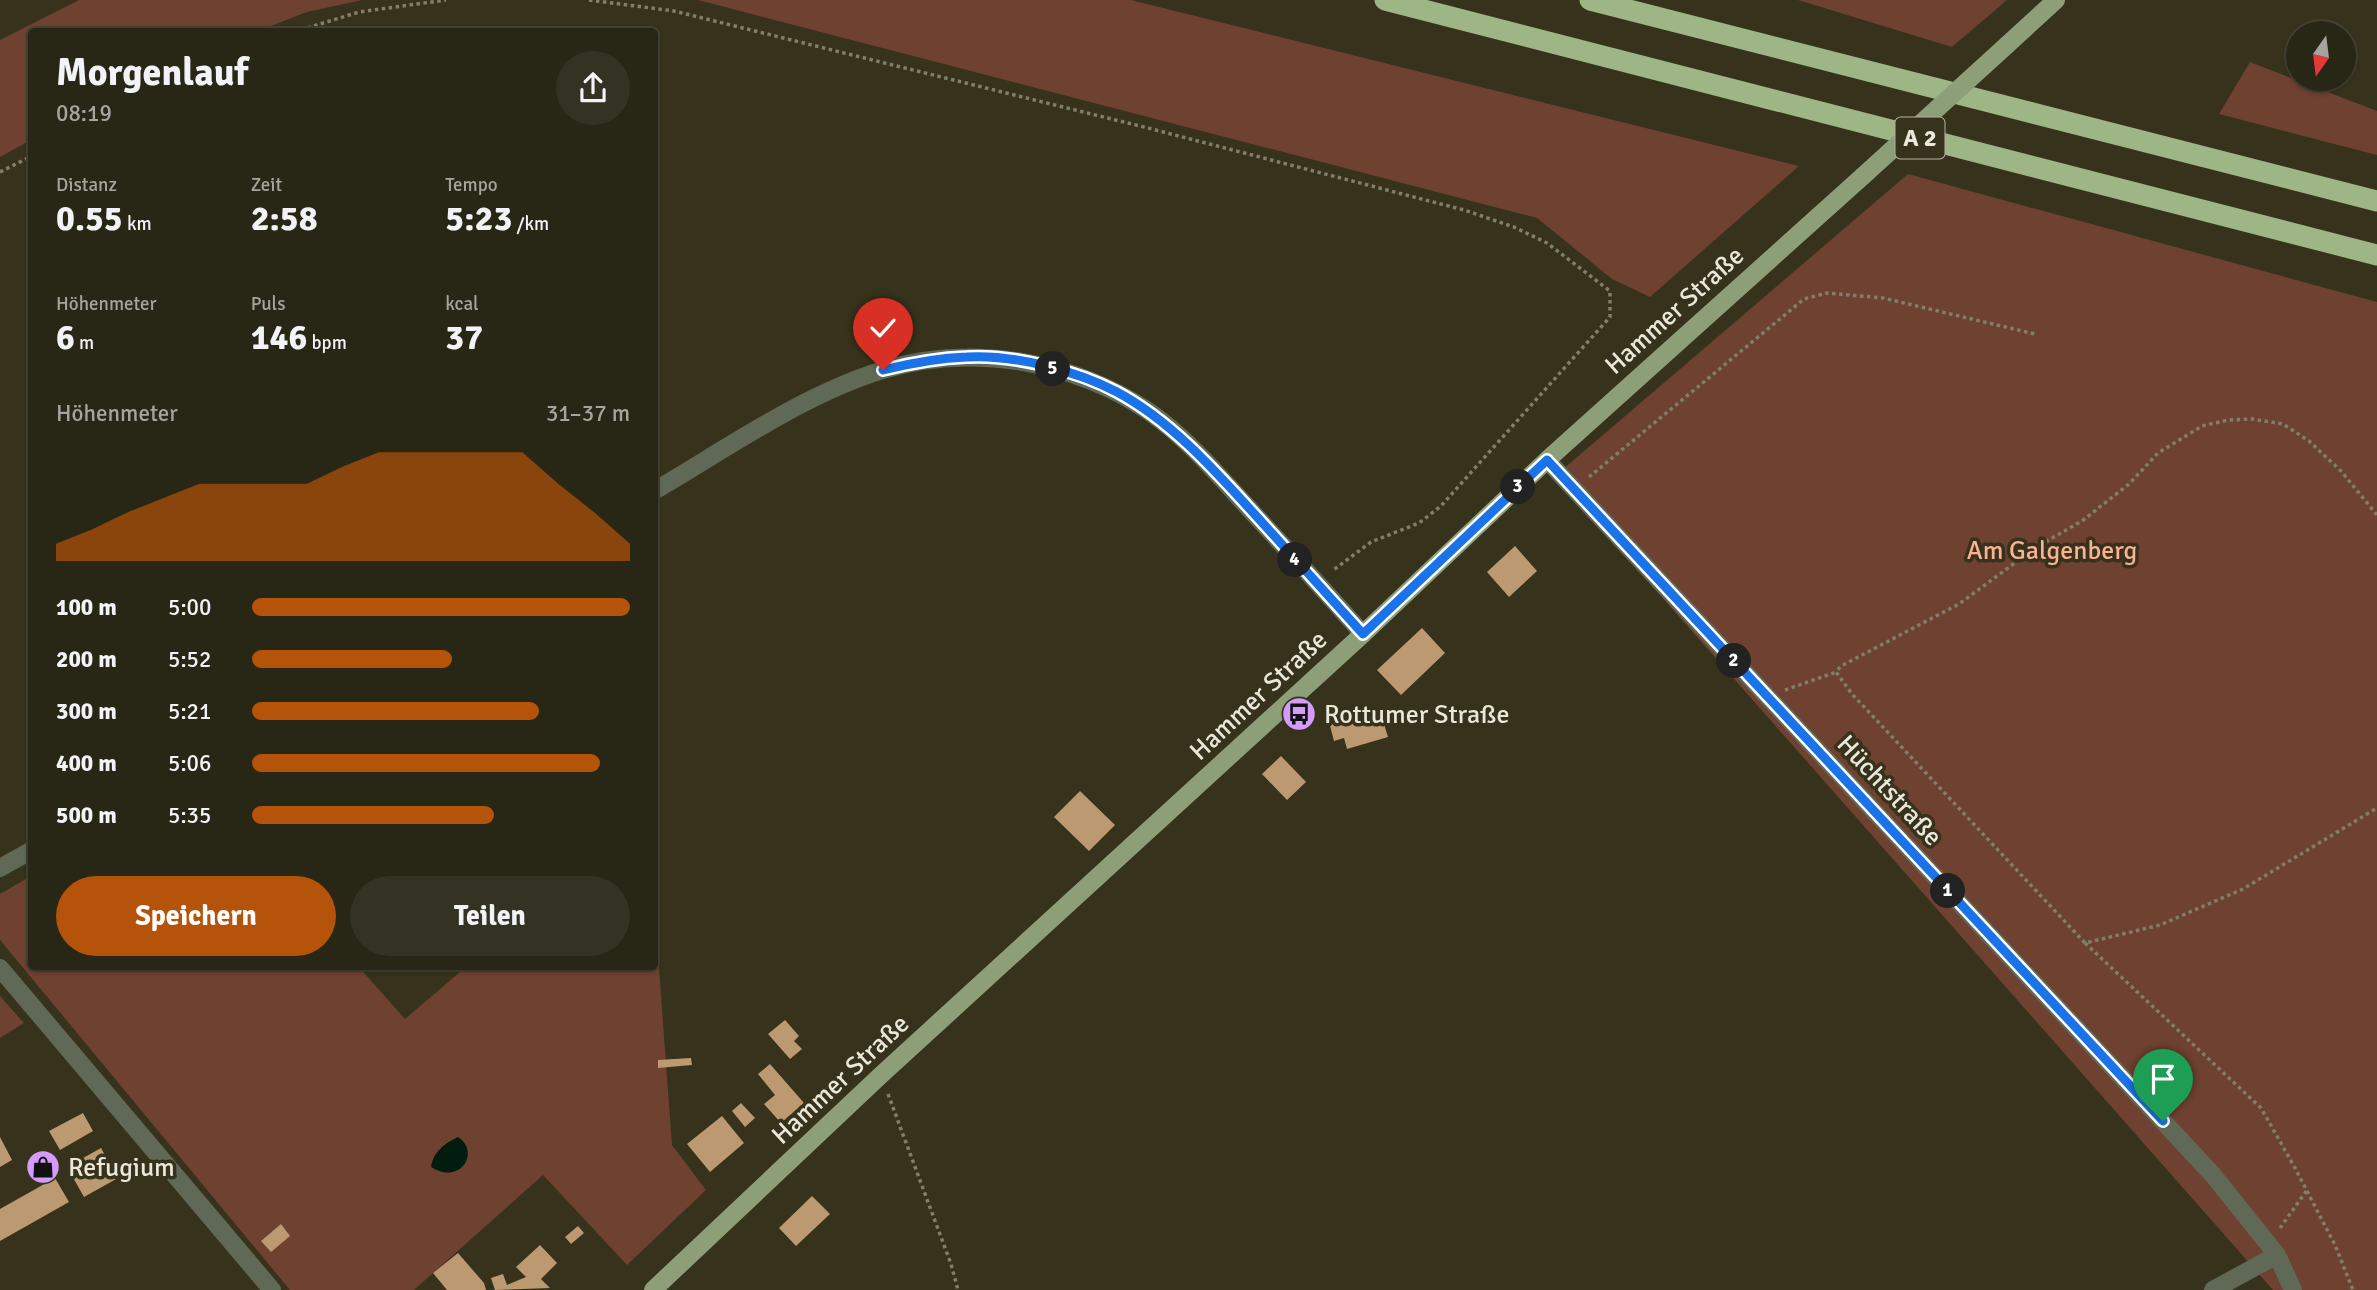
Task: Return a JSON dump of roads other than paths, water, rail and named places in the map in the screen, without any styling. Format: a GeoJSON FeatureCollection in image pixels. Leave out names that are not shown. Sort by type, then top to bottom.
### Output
{"type":"FeatureCollection","features":[{"type":"Feature","properties":{"kind":"highway","name":"A 2"},"geometry":{"type":"LineString","coordinates":[[1385,0],[2377,255]]}},
{"type":"Feature","properties":{"kind":"highway","name":"A 2"},"geometry":{"type":"LineString","coordinates":[[1590,0],[2377,201]]}},
{"type":"Feature","properties":{"kind":"main road","name":"Hammer Straße"},"geometry":{"type":"LineString","coordinates":[[653,1290],[881,1075],[1363,634],[1547,460],[2056,0]]}},
{"type":"Feature","properties":{"kind":"street"},"geometry":{"type":"LineString","coordinates":[[658,489],[803,404],[883,370],[925,360],[971,356],[1018,361],[1068,373],[1116,391],[1153,415],[1208,463],[1363,634]]}},
{"type":"Feature","properties":{"kind":"street","name":"Hüchtstraße"},"geometry":{"type":"LineString","coordinates":[[1547,460],[2213,1175],[2272,1249],[2293,1290]]}},
{"type":"Feature","properties":{"kind":"street"},"geometry":{"type":"LineString","coordinates":[[0,868],[28,851]]}},
{"type":"Feature","properties":{"kind":"street"},"geometry":{"type":"LineString","coordinates":[[0,968],[272,1290]]}},
{"type":"Feature","properties":{"kind":"street"},"geometry":{"type":"LineString","coordinates":[[2213,1290],[2272,1249]]}},
{"type":"Feature","properties":{"kind":"place","name":"Rottumer Straße"},"geometry":{"type":"Point","coordinates":[1299,714]}},
{"type":"Feature","properties":{"kind":"place","name":"Refugium"},"geometry":{"type":"Point","coordinates":[43,1167]}},
{"type":"Feature","properties":{"kind":"park label","name":"Am Galgenberg"},"geometry":{"type":"Point","coordinates":[2052,550]}}]}
